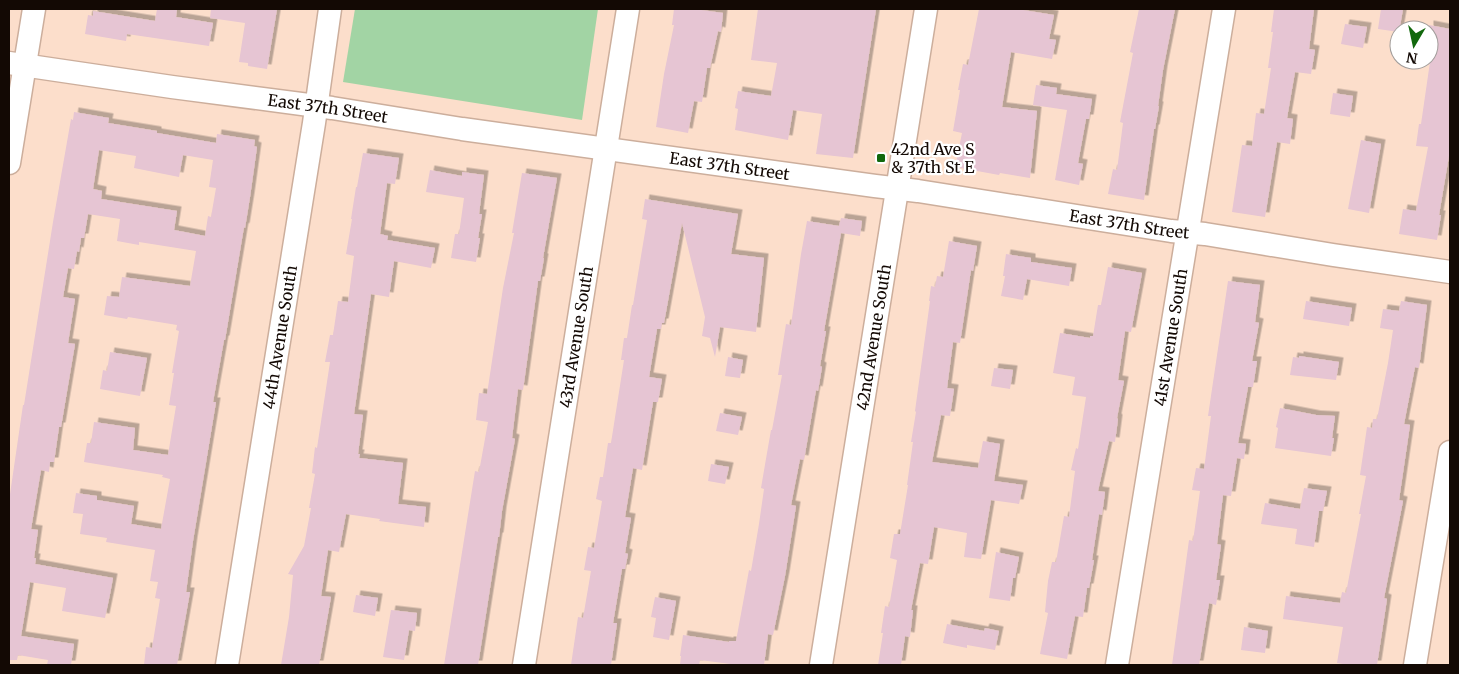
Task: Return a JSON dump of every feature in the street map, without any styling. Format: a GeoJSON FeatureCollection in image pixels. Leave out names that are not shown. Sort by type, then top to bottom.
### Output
{"type":"FeatureCollection","features":[{"type":"Feature","properties":{"kind":"street"},"geometry":{"type":"LineString","coordinates":[[9,163],[17,64],[34,9]]}},
{"type":"Feature","properties":{"kind":"street","name":"44th Avenue South"},"geometry":{"type":"LineString","coordinates":[[227,665],[330,9]]}},
{"type":"Feature","properties":{"kind":"street","name":"43rd Avenue South"},"geometry":{"type":"LineString","coordinates":[[524,665],[628,9]]}},
{"type":"Feature","properties":{"kind":"street","name":"42nd Avenue South"},"geometry":{"type":"LineString","coordinates":[[821,665],[926,9]]}},
{"type":"Feature","properties":{"kind":"street","name":"41st Avenue South"},"geometry":{"type":"LineString","coordinates":[[1117,665],[1224,9]]}},
{"type":"Feature","properties":{"kind":"street","name":"East 37th Street"},"geometry":{"type":"LineString","coordinates":[[17,64],[927,193],[1450,272]]}},
{"type":"Feature","properties":{"kind":"street"},"geometry":{"type":"LineString","coordinates":[[1415,665],[1450,452]]}},
{"type":"Feature","properties":{"kind":"green space"},"geometry":{"type":"Polygon","coordinates":[[[355,9],[598,9],[582,120],[343,82],[355,9]]]}},
{"type":"Feature","properties":{"kind":"building"},"geometry":{"type":"Polygon","coordinates":[[[157,9],[177,9],[176,17],[213,23],[209,46],[127,34],[126,41],[85,34],[88,15],[93,16],[93,11],[155,21],[157,9]]]}},
{"type":"Feature","properties":{"kind":"building"},"geometry":{"type":"Polygon","coordinates":[[[211,9],[277,9],[267,69],[248,66],[248,63],[239,62],[245,23],[210,18],[211,9]]]}},
{"type":"Feature","properties":{"kind":"building"},"geometry":{"type":"Polygon","coordinates":[[[674,9],[694,9],[723,13],[721,32],[718,31],[710,68],[707,68],[702,102],[694,101],[688,133],[656,127],[674,25],[672,25],[674,9]]]}},
{"type":"Feature","properties":{"kind":"building"},"geometry":{"type":"Polygon","coordinates":[[[758,9],[876,9],[853,158],[816,154],[822,114],[793,110],[788,140],[735,130],[738,109],[735,108],[738,91],[771,96],[777,63],[751,60],[758,9]]]}},
{"type":"Feature","properties":{"kind":"building"},"geometry":{"type":"Polygon","coordinates":[[[979,9],[1017,9],[1054,15],[1049,39],[1056,40],[1052,59],[1011,52],[1002,107],[1037,111],[1030,178],[1000,173],[999,175],[955,167],[962,133],[953,131],[960,90],[958,90],[963,64],[968,65],[979,9]]]}},
{"type":"Feature","properties":{"kind":"building"},"geometry":{"type":"Polygon","coordinates":[[[1139,9],[1175,9],[1163,70],[1144,200],[1108,194],[1113,169],[1117,170],[1123,123],[1120,122],[1133,53],[1130,52],[1139,9]]]}},
{"type":"Feature","properties":{"kind":"building"},"geometry":{"type":"Polygon","coordinates":[[[1274,9],[1314,9],[1309,49],[1315,50],[1311,74],[1295,72],[1287,118],[1293,119],[1290,144],[1277,142],[1265,217],[1232,212],[1242,145],[1252,146],[1256,113],[1264,114],[1271,68],[1268,68],[1274,9]]]}},
{"type":"Feature","properties":{"kind":"building"},"geometry":{"type":"Polygon","coordinates":[[[1381,9],[1403,9],[1401,20],[1389,20],[1389,31],[1378,29],[1381,9]]]}},
{"type":"Feature","properties":{"kind":"building"},"geometry":{"type":"Polygon","coordinates":[[[1345,24],[1367,27],[1363,48],[1341,44],[1345,24]]]}},
{"type":"Feature","properties":{"kind":"building"},"geometry":{"type":"Polygon","coordinates":[[[1439,27],[1450,29],[1450,150],[1439,215],[1441,215],[1437,240],[1399,234],[1403,209],[1416,211],[1428,147],[1416,146],[1419,124],[1421,124],[1429,70],[1439,70],[1439,27]]]}},
{"type":"Feature","properties":{"kind":"building"},"geometry":{"type":"Polygon","coordinates":[[[1036,85],[1057,88],[1056,94],[1092,99],[1089,119],[1086,119],[1078,163],[1083,164],[1079,185],[1055,180],[1067,110],[1033,105],[1036,85]]]}},
{"type":"Feature","properties":{"kind":"building"},"geometry":{"type":"Polygon","coordinates":[[[1333,93],[1353,96],[1350,117],[1330,114],[1333,93]]]}},
{"type":"Feature","properties":{"kind":"building"},"geometry":{"type":"Polygon","coordinates":[[[74,112],[109,118],[108,123],[216,143],[217,134],[255,140],[254,146],[257,147],[245,228],[213,402],[216,402],[193,541],[186,592],[190,592],[177,665],[144,665],[146,647],[152,648],[160,599],[155,598],[158,582],[150,581],[155,550],[106,542],[107,538],[80,534],[83,514],[73,513],[76,493],[97,496],[97,500],[134,506],[131,524],[161,529],[170,479],[162,477],[163,475],[84,462],[87,443],[91,443],[94,422],[135,428],[133,450],[168,455],[176,406],[169,405],[179,331],[176,330],[177,325],[104,315],[107,296],[119,297],[122,277],[190,286],[196,251],[139,242],[139,245],[117,241],[120,219],[88,214],[84,238],[81,238],[74,269],[68,268],[63,297],[75,299],[68,343],[75,344],[61,427],[59,427],[54,462],[50,462],[49,472],[41,470],[31,529],[38,530],[34,558],[36,558],[35,564],[113,578],[105,618],[62,611],[66,588],[30,582],[21,636],[74,644],[71,665],[47,665],[48,660],[18,655],[17,660],[9,660],[9,501],[53,222],[71,119],[73,120],[74,112]],[[99,150],[93,189],[102,191],[101,199],[177,211],[174,230],[205,236],[208,216],[211,217],[216,188],[209,187],[213,160],[183,155],[179,177],[134,168],[136,156],[99,150]]]}},
{"type":"Feature","properties":{"kind":"building"},"geometry":{"type":"Polygon","coordinates":[[[1361,140],[1381,144],[1369,213],[1348,209],[1361,140]]]}},
{"type":"Feature","properties":{"kind":"building"},"geometry":{"type":"Polygon","coordinates":[[[363,153],[399,158],[395,184],[387,183],[380,234],[388,236],[387,240],[435,248],[431,268],[394,261],[389,297],[371,294],[354,414],[363,415],[359,458],[403,463],[398,504],[426,507],[424,527],[346,514],[339,552],[328,550],[321,596],[331,597],[319,665],[281,665],[289,617],[293,575],[288,574],[304,546],[311,508],[309,508],[315,474],[312,473],[315,447],[317,448],[330,362],[325,362],[330,335],[333,335],[338,301],[348,302],[354,256],[346,254],[363,153]]]}},
{"type":"Feature","properties":{"kind":"building"},"geometry":{"type":"Polygon","coordinates":[[[430,170],[462,176],[462,172],[484,175],[479,214],[482,214],[478,238],[480,238],[476,262],[451,258],[455,234],[459,234],[464,198],[426,192],[430,170]]]}},
{"type":"Feature","properties":{"kind":"building"},"geometry":{"type":"Polygon","coordinates":[[[522,173],[557,178],[540,281],[538,281],[523,390],[518,389],[512,438],[515,439],[478,665],[444,665],[475,471],[479,472],[488,422],[476,420],[479,393],[487,394],[522,173]]]}},
{"type":"Feature","properties":{"kind":"building"},"geometry":{"type":"Polygon","coordinates":[[[645,199],[738,214],[731,254],[764,258],[756,332],[720,327],[715,357],[710,338],[702,336],[705,317],[682,223],[664,323],[662,323],[661,329],[657,329],[649,377],[662,379],[658,402],[653,402],[642,470],[633,468],[625,517],[631,518],[625,553],[628,554],[625,569],[622,569],[613,623],[617,623],[611,665],[571,665],[578,617],[583,618],[591,571],[584,570],[588,547],[594,548],[602,501],[596,499],[600,477],[603,477],[608,443],[611,443],[624,360],[621,360],[624,338],[627,338],[647,220],[642,219],[645,199]]]}},
{"type":"Feature","properties":{"kind":"building"},"geometry":{"type":"Polygon","coordinates":[[[841,218],[862,221],[860,236],[841,233],[824,331],[826,331],[818,391],[816,390],[804,460],[800,459],[791,505],[796,506],[785,576],[773,635],[768,634],[764,665],[738,665],[700,660],[699,665],[680,665],[683,635],[729,642],[736,641],[759,524],[764,489],[761,488],[782,375],[778,375],[786,324],[791,325],[807,221],[839,226],[841,218]]]}},
{"type":"Feature","properties":{"kind":"building"},"geometry":{"type":"Polygon","coordinates":[[[949,241],[977,246],[973,271],[971,270],[960,343],[953,342],[947,388],[954,389],[950,416],[941,415],[932,462],[978,468],[983,441],[1000,444],[994,481],[1023,485],[1019,504],[991,500],[981,559],[964,557],[967,533],[934,527],[928,564],[920,563],[911,610],[913,610],[910,637],[905,636],[901,665],[878,665],[885,606],[889,607],[897,560],[890,558],[894,534],[900,534],[908,485],[913,442],[911,442],[931,286],[935,287],[937,276],[943,277],[949,241]]]}},
{"type":"Feature","properties":{"kind":"building"},"geometry":{"type":"Polygon","coordinates":[[[1006,254],[1031,258],[1031,262],[1072,268],[1069,286],[1027,279],[1023,300],[1001,296],[1005,276],[1003,276],[1006,254]]]}},
{"type":"Feature","properties":{"kind":"building"},"geometry":{"type":"Polygon","coordinates":[[[1108,267],[1142,273],[1131,332],[1125,331],[1118,380],[1124,381],[1117,418],[1115,442],[1109,441],[1098,491],[1105,492],[1102,515],[1099,514],[1089,588],[1087,588],[1083,617],[1075,616],[1067,659],[1040,654],[1048,613],[1045,612],[1048,581],[1052,562],[1056,562],[1064,516],[1069,517],[1075,471],[1071,470],[1076,448],[1078,449],[1086,397],[1072,395],[1075,377],[1053,373],[1060,333],[1090,338],[1090,336],[1093,336],[1098,305],[1101,305],[1108,267]]]}},
{"type":"Feature","properties":{"kind":"building"},"geometry":{"type":"Polygon","coordinates":[[[1228,281],[1260,285],[1255,322],[1259,323],[1252,361],[1257,361],[1253,387],[1248,387],[1238,443],[1246,444],[1244,459],[1237,458],[1231,496],[1223,495],[1217,544],[1221,545],[1216,580],[1220,580],[1216,605],[1209,603],[1199,665],[1172,665],[1189,540],[1193,541],[1200,491],[1192,490],[1196,468],[1204,469],[1211,416],[1208,416],[1228,281]]]}},
{"type":"Feature","properties":{"kind":"building"},"geometry":{"type":"Polygon","coordinates":[[[1306,301],[1352,308],[1349,326],[1303,319],[1306,301]]]}},
{"type":"Feature","properties":{"kind":"building"},"geometry":{"type":"Polygon","coordinates":[[[1401,301],[1427,305],[1419,368],[1415,367],[1404,424],[1410,425],[1399,500],[1403,501],[1384,598],[1387,599],[1377,665],[1349,665],[1337,663],[1343,627],[1283,619],[1286,596],[1340,603],[1342,592],[1346,593],[1366,476],[1360,475],[1367,427],[1372,428],[1373,419],[1377,419],[1393,330],[1380,328],[1383,309],[1399,311],[1401,301]]]}},
{"type":"Feature","properties":{"kind":"building"},"geometry":{"type":"Polygon","coordinates":[[[110,352],[147,358],[140,396],[100,389],[103,370],[107,371],[110,352]]]}},
{"type":"Feature","properties":{"kind":"building"},"geometry":{"type":"Polygon","coordinates":[[[1299,356],[1339,362],[1336,380],[1290,375],[1293,357],[1299,358],[1299,356]]]}},
{"type":"Feature","properties":{"kind":"building"},"geometry":{"type":"Polygon","coordinates":[[[728,357],[743,360],[740,378],[725,376],[728,357]]]}},
{"type":"Feature","properties":{"kind":"building"},"geometry":{"type":"Polygon","coordinates":[[[994,368],[1013,370],[1010,389],[991,386],[994,368]]]}},
{"type":"Feature","properties":{"kind":"building"},"geometry":{"type":"Polygon","coordinates":[[[1280,408],[1316,415],[1335,416],[1331,456],[1275,448],[1278,428],[1276,427],[1280,408]]]}},
{"type":"Feature","properties":{"kind":"building"},"geometry":{"type":"Polygon","coordinates":[[[720,413],[742,417],[738,435],[716,431],[720,413]]]}},
{"type":"Feature","properties":{"kind":"building"},"geometry":{"type":"Polygon","coordinates":[[[711,464],[729,467],[725,484],[708,481],[711,464]]]}},
{"type":"Feature","properties":{"kind":"building"},"geometry":{"type":"Polygon","coordinates":[[[1304,488],[1327,491],[1323,511],[1319,511],[1314,547],[1295,544],[1297,529],[1261,524],[1265,503],[1300,509],[1304,488]]]}},
{"type":"Feature","properties":{"kind":"building"},"geometry":{"type":"Polygon","coordinates":[[[996,552],[1019,557],[1015,578],[1013,578],[1010,601],[989,598],[996,552]]]}},
{"type":"Feature","properties":{"kind":"building"},"geometry":{"type":"Polygon","coordinates":[[[356,595],[378,598],[375,616],[353,612],[356,595]]]}},
{"type":"Feature","properties":{"kind":"building"},"geometry":{"type":"Polygon","coordinates":[[[655,597],[676,601],[669,640],[653,637],[656,618],[651,617],[655,597]]]}},
{"type":"Feature","properties":{"kind":"building"},"geometry":{"type":"Polygon","coordinates":[[[391,610],[417,613],[415,631],[409,630],[404,660],[383,657],[391,610]]]}},
{"type":"Feature","properties":{"kind":"building"},"geometry":{"type":"Polygon","coordinates":[[[947,624],[984,631],[985,628],[999,631],[995,650],[967,645],[967,648],[943,643],[947,624]]]}},
{"type":"Feature","properties":{"kind":"building"},"geometry":{"type":"Polygon","coordinates":[[[1244,627],[1268,631],[1265,653],[1241,650],[1244,627]]]}},
{"type":"Feature","properties":{"kind":"place","name":"42nd Ave S & 37th St E"},"geometry":{"type":"Point","coordinates":[881,158]}}]}
